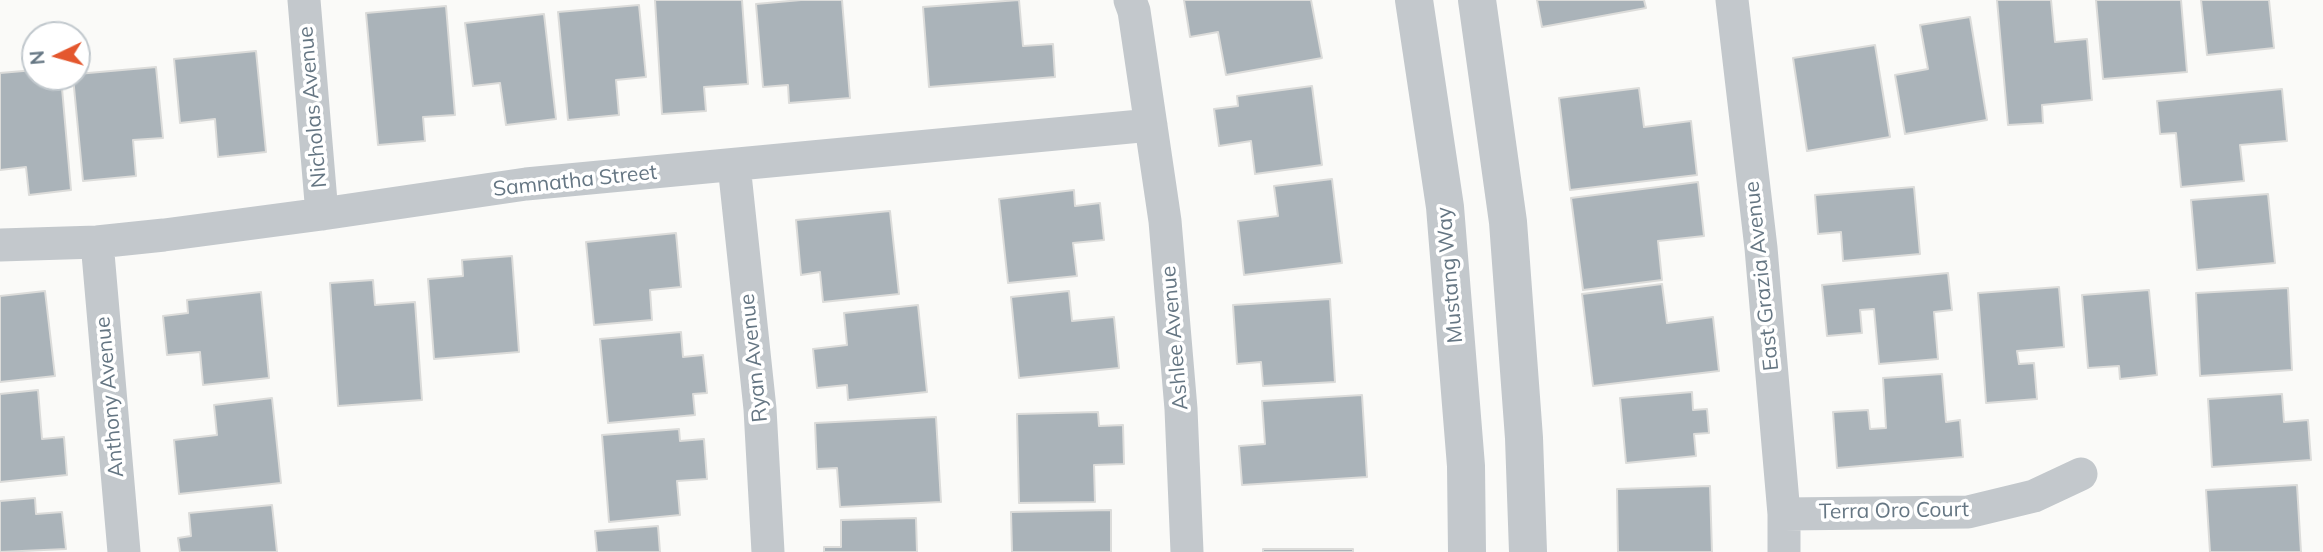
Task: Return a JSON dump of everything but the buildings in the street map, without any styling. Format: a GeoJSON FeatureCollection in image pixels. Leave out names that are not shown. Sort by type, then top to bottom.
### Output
{"type":"FeatureCollection","features":[{"type":"Feature","properties":{"kind":"street","name":"Nicholas Avenue"},"geometry":{"type":"LineString","coordinates":[[304,0],[322,214]]}},
{"type":"Feature","properties":{"kind":"street","name":"Ashlee Avenue"},"geometry":{"type":"LineString","coordinates":[[1130,0],[1135,11],[1165,221],[1179,382],[1187,552]]}},
{"type":"Feature","properties":{"kind":"street","name":"Mustang Way"},"geometry":{"type":"LineString","coordinates":[[1414,0],[1445,207],[1466,466],[1467,552]]}},
{"type":"Feature","properties":{"kind":"street"},"geometry":{"type":"LineString","coordinates":[[1477,0],[1508,222],[1524,438],[1528,552]]}},
{"type":"Feature","properties":{"kind":"street","name":"East Grazia Avenue"},"geometry":{"type":"LineString","coordinates":[[1732,0],[1761,248],[1784,514],[1784,552]]}},
{"type":"Feature","properties":{"kind":"street","name":"Samnatha Street"},"geometry":{"type":"LineString","coordinates":[[0,245],[97,242],[322,214],[526,184],[1151,125]]}},
{"type":"Feature","properties":{"kind":"street","name":"Ryan Avenue"},"geometry":{"type":"LineString","coordinates":[[734,165],[760,409],[768,552]]}},
{"type":"Feature","properties":{"kind":"street","name":"Anthony Avenue"},"geometry":{"type":"LineString","coordinates":[[97,242],[124,552]]}},
{"type":"Feature","properties":{"kind":"street","name":"Terra Oro Court"},"geometry":{"type":"LineString","coordinates":[[1784,514],[1968,512],[2034,496],[2081,474]]}}]}
